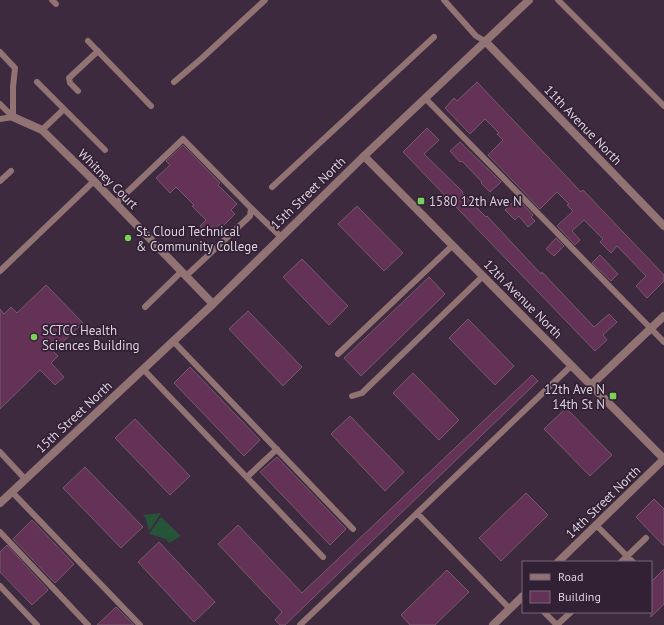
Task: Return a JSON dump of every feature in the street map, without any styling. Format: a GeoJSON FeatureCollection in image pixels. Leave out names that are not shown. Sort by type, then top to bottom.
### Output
{"type":"FeatureCollection","features":[{"type":"Feature","properties":{"kind":"street","name":"15th Street North"},"geometry":{"type":"LineString","coordinates":[[0,503],[213,304],[364,156],[529,0]]}},
{"type":"Feature","properties":{"kind":"street","name":"11th Avenue North"},"geometry":{"type":"LineString","coordinates":[[485,41],[664,226]]}},
{"type":"Feature","properties":{"kind":"street","name":"Whitney Court"},"geometry":{"type":"LineString","coordinates":[[12,117],[42,130],[116,203],[213,304]]}},
{"type":"Feature","properties":{"kind":"street","name":"12th Avenue North"},"geometry":{"type":"LineString","coordinates":[[364,156],[664,459]]}},
{"type":"Feature","properties":{"kind":"street"},"geometry":{"type":"LineString","coordinates":[[591,385],[664,316]]}},
{"type":"Feature","properties":{"kind":"street","name":"14th Street North"},"geometry":{"type":"LineString","coordinates":[[559,561],[664,459]]}},
{"type":"Feature","properties":{"kind":"street"},"geometry":{"type":"LineString","coordinates":[[493,625],[522,597]]}},
{"type":"Feature","properties":{"kind":"lane"},"geometry":{"type":"LineString","coordinates":[[174,82],[265,0]]}},
{"type":"Feature","properties":{"kind":"lane"},"geometry":{"type":"LineString","coordinates":[[444,0],[476,36],[485,41]]}},
{"type":"Feature","properties":{"kind":"lane"},"geometry":{"type":"LineString","coordinates":[[558,0],[664,106]]}},
{"type":"Feature","properties":{"kind":"lane"},"geometry":{"type":"LineString","coordinates":[[272,187],[434,37]]}},
{"type":"Feature","properties":{"kind":"lane"},"geometry":{"type":"LineString","coordinates":[[88,41],[151,106]]}},
{"type":"Feature","properties":{"kind":"lane"},"geometry":{"type":"LineString","coordinates":[[78,91],[70,83],[69,78],[98,51]]}},
{"type":"Feature","properties":{"kind":"lane"},"geometry":{"type":"LineString","coordinates":[[0,52],[15,68],[12,117]]}},
{"type":"Feature","properties":{"kind":"lane"},"geometry":{"type":"LineString","coordinates":[[37,82],[105,150]]}},
{"type":"Feature","properties":{"kind":"lane"},"geometry":{"type":"LineString","coordinates":[[425,98],[664,342]]}},
{"type":"Feature","properties":{"kind":"lane"},"geometry":{"type":"LineString","coordinates":[[0,104],[12,117]]}},
{"type":"Feature","properties":{"kind":"lane"},"geometry":{"type":"LineString","coordinates":[[42,130],[64,109]]}},
{"type":"Feature","properties":{"kind":"lane"},"geometry":{"type":"LineString","coordinates":[[0,119],[12,117]]}},
{"type":"Feature","properties":{"kind":"lane"},"geometry":{"type":"LineString","coordinates":[[116,203],[183,139],[281,237]]}},
{"type":"Feature","properties":{"kind":"lane"},"geometry":{"type":"LineString","coordinates":[[0,181],[12,170]]}},
{"type":"Feature","properties":{"kind":"lane"},"geometry":{"type":"LineString","coordinates":[[0,271],[94,181]]}},
{"type":"Feature","properties":{"kind":"lane"},"geometry":{"type":"LineString","coordinates":[[145,307],[250,216],[251,208]]}},
{"type":"Feature","properties":{"kind":"lane"},"geometry":{"type":"LineString","coordinates":[[338,354],[453,245]]}},
{"type":"Feature","properties":{"kind":"lane"},"geometry":{"type":"LineString","coordinates":[[352,396],[362,393],[483,276]]}},
{"type":"Feature","properties":{"kind":"lane"},"geometry":{"type":"LineString","coordinates":[[173,341],[353,529]]}},
{"type":"Feature","properties":{"kind":"lane"},"geometry":{"type":"LineString","coordinates":[[300,625],[572,365]]}},
{"type":"Feature","properties":{"kind":"lane"},"geometry":{"type":"LineString","coordinates":[[143,369],[323,557]]}},
{"type":"Feature","properties":{"kind":"lane"},"geometry":{"type":"LineString","coordinates":[[247,477],[276,449]]}},
{"type":"Feature","properties":{"kind":"lane"},"geometry":{"type":"LineString","coordinates":[[0,452],[25,479]]}},
{"type":"Feature","properties":{"kind":"lane"},"geometry":{"type":"LineString","coordinates":[[12,492],[140,625]]}},
{"type":"Feature","properties":{"kind":"lane"},"geometry":{"type":"LineString","coordinates":[[417,513],[510,609]]}},
{"type":"Feature","properties":{"kind":"lane"},"geometry":{"type":"LineString","coordinates":[[596,525],[632,561]]}},
{"type":"Feature","properties":{"kind":"lane"},"geometry":{"type":"LineString","coordinates":[[0,532],[88,625]]}},
{"type":"Feature","properties":{"kind":"lane"},"geometry":{"type":"LineString","coordinates":[[622,561],[646,538]]}},
{"type":"Feature","properties":{"kind":"lane"},"geometry":{"type":"LineString","coordinates":[[0,586],[37,625]]}},
{"type":"Feature","properties":{"kind":"lane"},"geometry":{"type":"LineString","coordinates":[[545,613],[557,625],[570,613]]}},
{"type":"Feature","properties":{"kind":"green space"},"geometry":{"type":"Polygon","coordinates":[[[161,513],[149,531],[146,518],[143,515],[161,513]]]}},
{"type":"Feature","properties":{"kind":"green space"},"geometry":{"type":"Polygon","coordinates":[[[161,517],[181,536],[169,543],[166,539],[149,534],[161,517]]]}},
{"type":"Feature","properties":{"kind":"building"},"geometry":{"type":"Polygon","coordinates":[[[477,82],[581,192],[583,190],[664,275],[664,281],[647,298],[636,286],[646,276],[617,246],[611,253],[600,242],[603,239],[584,220],[572,231],[580,240],[575,245],[557,226],[573,211],[567,205],[569,204],[557,192],[540,209],[488,155],[503,140],[497,134],[499,133],[485,119],[470,134],[445,108],[454,98],[457,101],[477,82]]]}},
{"type":"Feature","properties":{"kind":"building"},"geometry":{"type":"Polygon","coordinates":[[[427,128],[439,140],[424,154],[486,217],[487,216],[541,274],[542,272],[594,327],[609,314],[617,322],[603,335],[607,340],[595,351],[403,152],[427,128]]]}},
{"type":"Feature","properties":{"kind":"building"},"geometry":{"type":"Polygon","coordinates":[[[460,142],[501,182],[490,192],[462,161],[460,162],[450,151],[460,142]]]}},
{"type":"Feature","properties":{"kind":"building"},"geometry":{"type":"Polygon","coordinates":[[[183,145],[220,183],[218,185],[237,204],[231,210],[235,214],[223,226],[220,224],[209,235],[200,226],[206,220],[192,206],[194,205],[176,187],[170,193],[156,178],[170,165],[166,161],[183,145]]]}},
{"type":"Feature","properties":{"kind":"building"},"geometry":{"type":"Polygon","coordinates":[[[517,198],[533,215],[531,217],[535,221],[528,227],[519,216],[515,220],[505,210],[517,198]]]}},
{"type":"Feature","properties":{"kind":"building"},"geometry":{"type":"Polygon","coordinates":[[[357,206],[403,253],[384,271],[338,224],[357,206]]]}},
{"type":"Feature","properties":{"kind":"building"},"geometry":{"type":"Polygon","coordinates":[[[556,238],[564,246],[554,256],[546,249],[556,238]]]}},
{"type":"Feature","properties":{"kind":"building"},"geometry":{"type":"Polygon","coordinates":[[[600,255],[618,274],[611,281],[592,263],[600,255]]]}},
{"type":"Feature","properties":{"kind":"building"},"geometry":{"type":"Polygon","coordinates":[[[302,259],[348,306],[329,325],[283,277],[302,259]]]}},
{"type":"Feature","properties":{"kind":"building"},"geometry":{"type":"Polygon","coordinates":[[[429,277],[445,294],[361,376],[344,358],[429,277]]]}},
{"type":"Feature","properties":{"kind":"building","name":"SCTCC Health Sciences Building"},"geometry":{"type":"Polygon","coordinates":[[[46,285],[83,323],[53,351],[58,356],[51,363],[64,377],[55,385],[40,370],[0,409],[0,309],[4,314],[11,307],[17,313],[46,285]]]}},
{"type":"Feature","properties":{"kind":"building"},"geometry":{"type":"Polygon","coordinates":[[[248,311],[302,367],[283,386],[229,329],[248,311]]]}},
{"type":"Feature","properties":{"kind":"building"},"geometry":{"type":"Polygon","coordinates":[[[468,319],[514,366],[495,385],[449,338],[468,319]]]}},
{"type":"Feature","properties":{"kind":"building"},"geometry":{"type":"Polygon","coordinates":[[[190,367],[260,440],[244,456],[174,383],[190,367]]]}},
{"type":"Feature","properties":{"kind":"building"},"geometry":{"type":"Polygon","coordinates":[[[413,373],[459,420],[439,440],[393,393],[413,373]]]}},
{"type":"Feature","properties":{"kind":"building"},"geometry":{"type":"Polygon","coordinates":[[[532,375],[538,381],[285,625],[280,625],[275,620],[282,612],[218,544],[238,525],[302,593],[532,375]]]}},
{"type":"Feature","properties":{"kind":"building"},"geometry":{"type":"Polygon","coordinates":[[[566,408],[612,455],[590,476],[544,429],[566,408]]]}},
{"type":"Feature","properties":{"kind":"building"},"geometry":{"type":"Polygon","coordinates":[[[350,416],[404,472],[385,491],[331,434],[350,416]]]}},
{"type":"Feature","properties":{"kind":"building"},"geometry":{"type":"Polygon","coordinates":[[[135,419],[190,476],[170,495],[115,438],[135,419]]]}},
{"type":"Feature","properties":{"kind":"building"},"geometry":{"type":"Polygon","coordinates":[[[277,457],[346,529],[330,545],[260,472],[277,457]]]}},
{"type":"Feature","properties":{"kind":"building"},"geometry":{"type":"Polygon","coordinates":[[[85,467],[143,527],[121,548],[63,488],[85,467]]]}},
{"type":"Feature","properties":{"kind":"building"},"geometry":{"type":"Polygon","coordinates":[[[526,493],[548,515],[501,561],[479,538],[526,493]]]}},
{"type":"Feature","properties":{"kind":"building"},"geometry":{"type":"Polygon","coordinates":[[[654,499],[664,509],[664,546],[636,517],[654,499]]]}},
{"type":"Feature","properties":{"kind":"building"},"geometry":{"type":"Polygon","coordinates":[[[32,520],[74,564],[55,583],[13,539],[32,520]]]}},
{"type":"Feature","properties":{"kind":"building"},"geometry":{"type":"Polygon","coordinates":[[[159,542],[215,602],[194,622],[138,562],[159,542]]]}},
{"type":"Feature","properties":{"kind":"building"},"geometry":{"type":"Polygon","coordinates":[[[7,545],[48,590],[32,605],[0,572],[0,552],[7,545]]]}},
{"type":"Feature","properties":{"kind":"building"},"geometry":{"type":"Polygon","coordinates":[[[664,569],[664,604],[651,617],[652,613],[652,581],[664,569]]]}},
{"type":"Feature","properties":{"kind":"building"},"geometry":{"type":"Polygon","coordinates":[[[447,570],[469,592],[435,625],[410,625],[401,615],[447,570]]]}},
{"type":"Feature","properties":{"kind":"building"},"geometry":{"type":"Polygon","coordinates":[[[116,607],[134,625],[97,625],[116,607]]]}},
{"type":"Feature","properties":{"kind":"place","name":"1580 12th Ave N"},"geometry":{"type":"Point","coordinates":[421,201]}},
{"type":"Feature","properties":{"kind":"place","name":"St. Cloud Technical & Community College"},"geometry":{"type":"Point","coordinates":[128,238]}},
{"type":"Feature","properties":{"kind":"place","name":"SCTCC Health Sciences Building"},"geometry":{"type":"Point","coordinates":[34,337]}},
{"type":"Feature","properties":{"kind":"place","name":"12th Ave N 14th St N"},"geometry":{"type":"Point","coordinates":[613,396]}}]}
